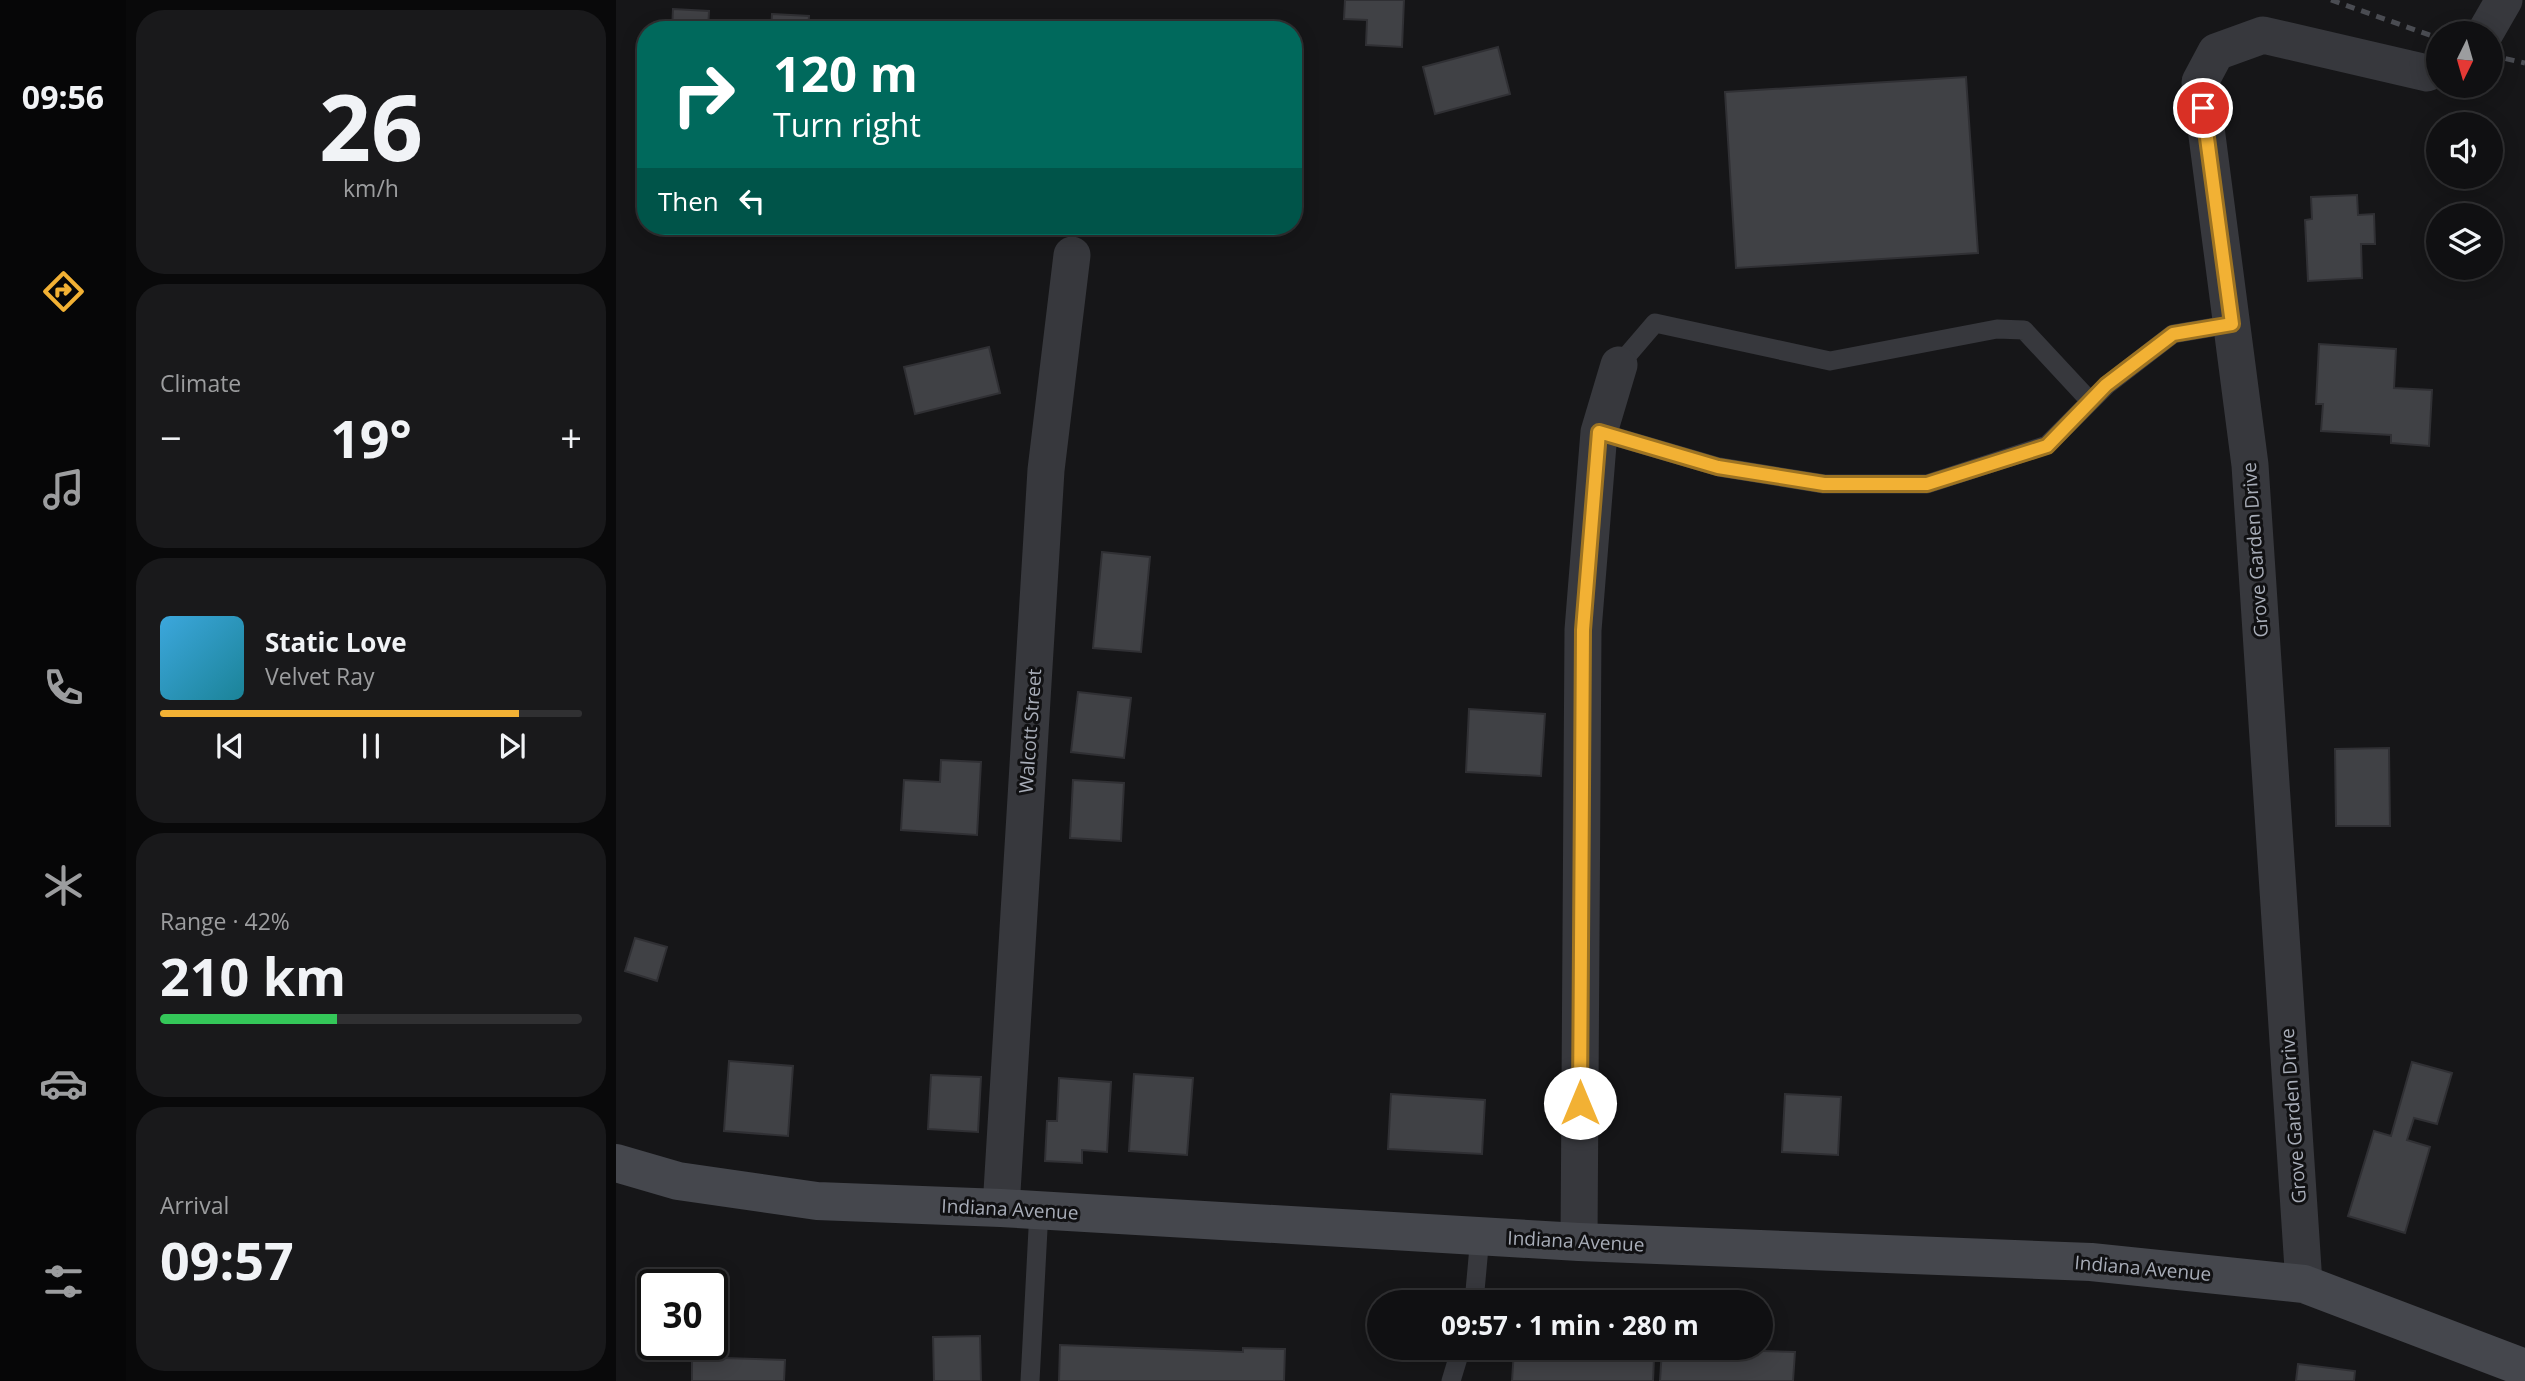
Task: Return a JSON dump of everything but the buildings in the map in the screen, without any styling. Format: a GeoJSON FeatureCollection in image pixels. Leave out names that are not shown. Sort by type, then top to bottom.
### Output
{"type":"FeatureCollection","features":[{"type":"Feature","properties":{"kind":"main road","name":"Indiana Avenue"},"geometry":{"type":"LineString","coordinates":[[616,1163],[678,1181],[817,1201],[1039,1210],[1579,1242],[2091,1262],[2304,1284],[2525,1368]]}},
{"type":"Feature","properties":{"kind":"street"},"geometry":{"type":"LineString","coordinates":[[2492,21],[2504,0]]}},
{"type":"Feature","properties":{"kind":"street","name":"Grove Garden Drive"},"geometry":{"type":"LineString","coordinates":[[2304,1284],[2251,479],[2200,82],[2216,52],[2263,35],[2426,73]]}},
{"type":"Feature","properties":{"kind":"street","name":"Walcott Street"},"geometry":{"type":"LineString","coordinates":[[1001,1208],[1046,470],[1072,255]]}},
{"type":"Feature","properties":{"kind":"street"},"geometry":{"type":"LineString","coordinates":[[1579,1242],[1583,630],[1599,432],[1619,365]]}},
{"type":"Feature","properties":{"kind":"lane"},"geometry":{"type":"LineString","coordinates":[[1619,365],[1655,323],[1830,361],[1997,329],[2024,330],[2090,401]]}},
{"type":"Feature","properties":{"kind":"lane"},"geometry":{"type":"LineString","coordinates":[[1599,432],[1718,467],[1824,484],[1927,484],[2047,446],[2090,401],[2173,334],[2232,324]]}},
{"type":"Feature","properties":{"kind":"lane"},"geometry":{"type":"LineString","coordinates":[[1030,1381],[1039,1210]]}},
{"type":"Feature","properties":{"kind":"lane"},"geometry":{"type":"LineString","coordinates":[[1475,1290],[1480,1236]]}},
{"type":"Feature","properties":{"kind":"lane"},"geometry":{"type":"LineString","coordinates":[[1451,1381],[1457,1360]]}},
{"type":"Feature","properties":{"kind":"railway"},"geometry":{"type":"LineString","coordinates":[[2331,0],[2426,34]]}},
{"type":"Feature","properties":{"kind":"railway"},"geometry":{"type":"LineString","coordinates":[[2503,58],[2525,63]]}},
{"type":"Feature","properties":{"kind":"route"},"geometry":{"type":"LineString","coordinates":[[1580,1103],[1583,630],[1599,432],[1718,467],[1824,484],[1927,484],[2047,446],[2106,385],[2173,334],[2232,324],[2203,108]]}}]}
